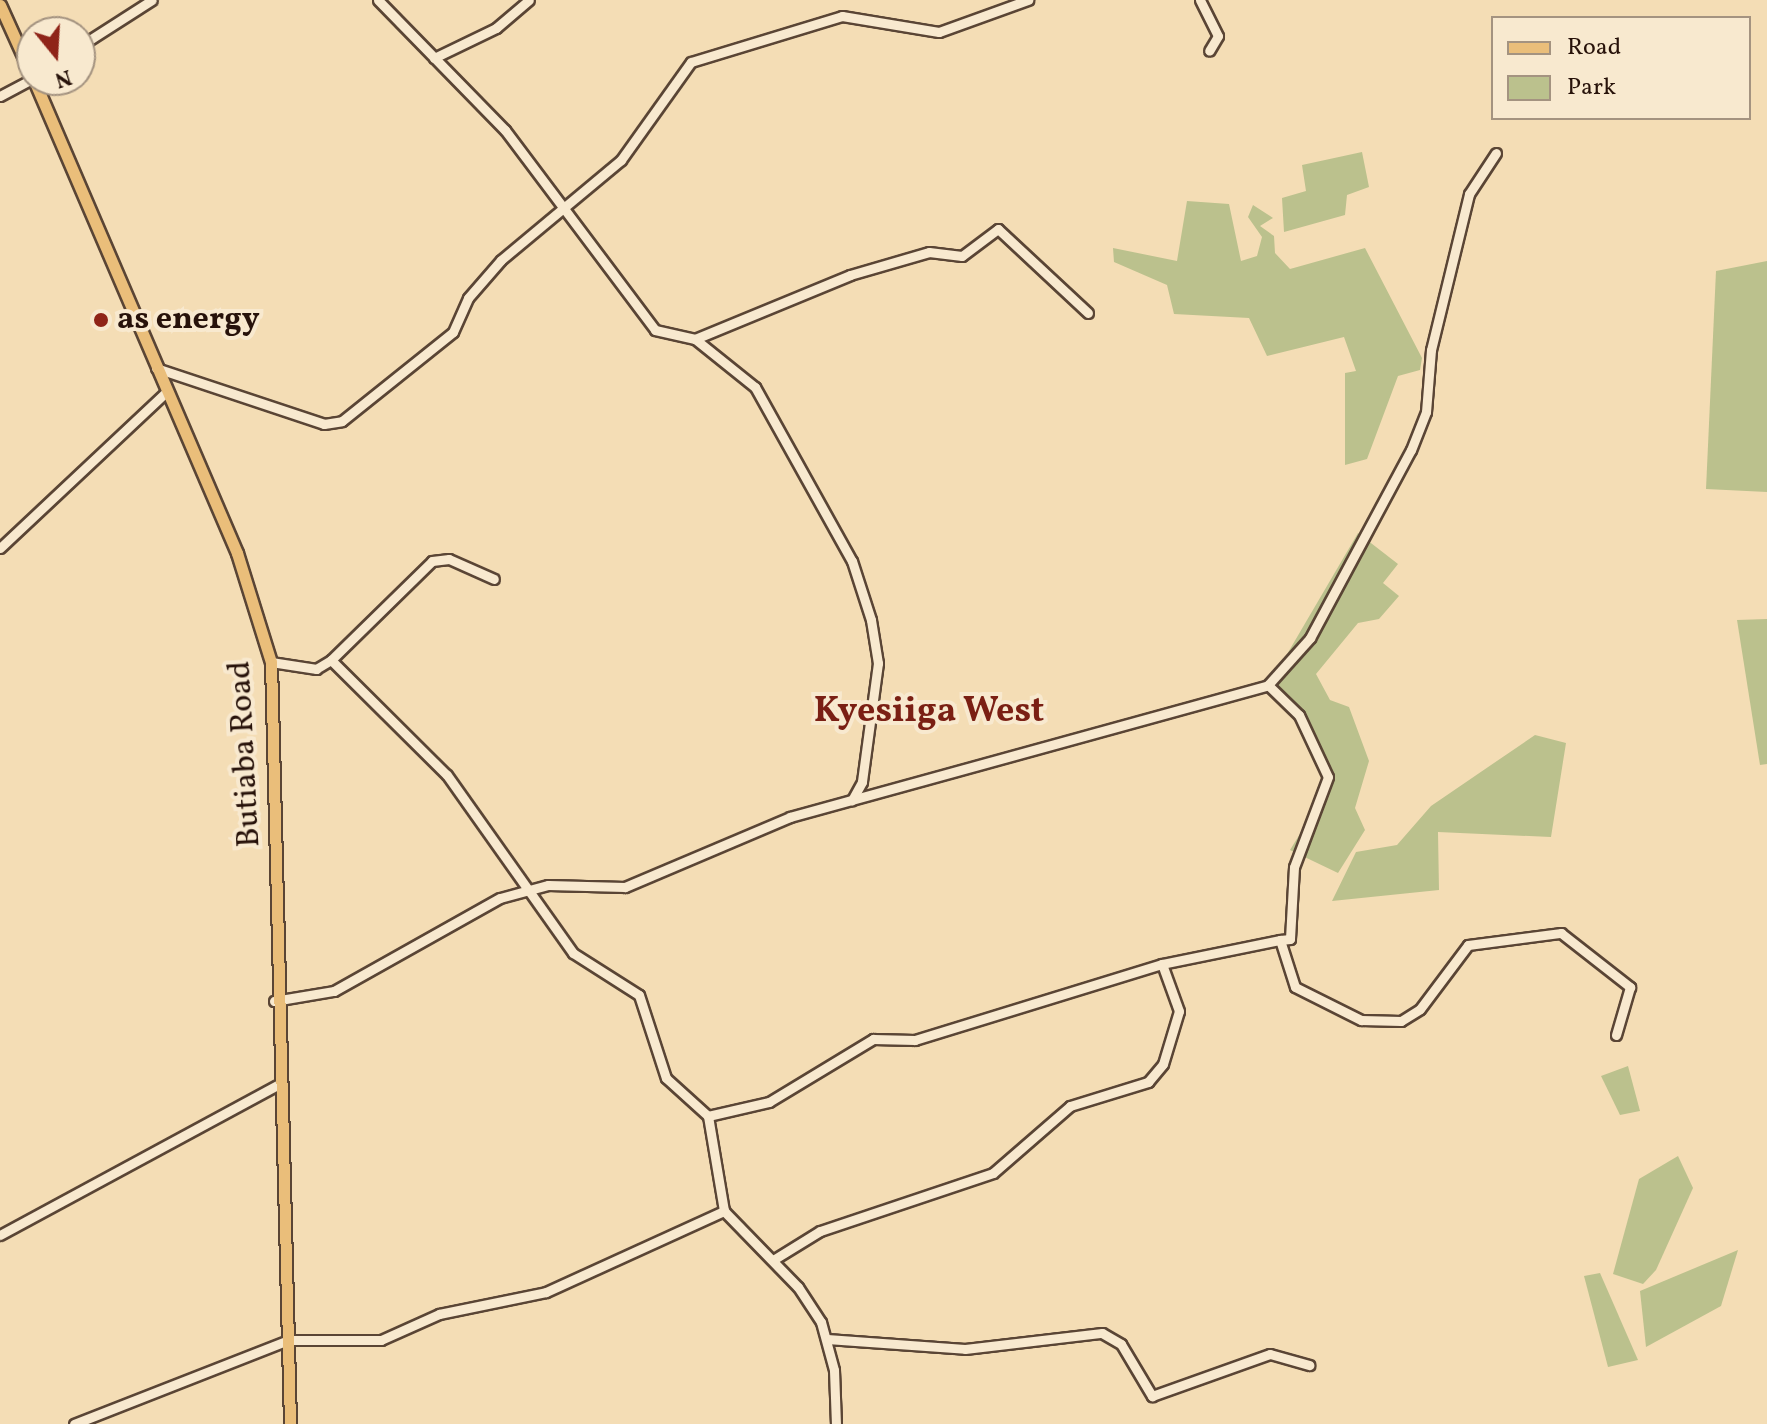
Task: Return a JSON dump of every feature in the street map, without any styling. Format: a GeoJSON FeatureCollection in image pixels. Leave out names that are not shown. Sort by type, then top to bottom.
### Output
{"type":"FeatureCollection","features":[{"type":"Feature","properties":{"kind":"main road","name":"Butiaba Road"},"geometry":{"type":"LineString","coordinates":[[0,5],[16,40]]}},
{"type":"Feature","properties":{"kind":"main road","name":"Butiaba Road"},"geometry":{"type":"LineString","coordinates":[[41,96],[237,553],[271,662],[276,1086],[290,1424]]}},
{"type":"Feature","properties":{"kind":"street"},"geometry":{"type":"LineString","coordinates":[[96,36],[152,0]]}},
{"type":"Feature","properties":{"kind":"street"},"geometry":{"type":"LineString","coordinates":[[378,0],[404,19],[434,58],[565,202],[655,330],[695,339],[755,387],[860,580],[878,663],[862,782],[852,800]]}},
{"type":"Feature","properties":{"kind":"street"},"geometry":{"type":"LineString","coordinates":[[434,58],[496,28],[529,0]]}},
{"type":"Feature","properties":{"kind":"street"},"geometry":{"type":"LineString","coordinates":[[156,368],[324,424],[342,421],[453,332],[474,289],[565,202],[621,160],[691,62],[842,16],[939,32],[1028,0]]}},
{"type":"Feature","properties":{"kind":"street"},"geometry":{"type":"LineString","coordinates":[[1200,0],[1218,36],[1209,51]]}},
{"type":"Feature","properties":{"kind":"street"},"geometry":{"type":"LineString","coordinates":[[274,1001],[334,991],[491,903],[527,890],[625,887],[735,835],[1268,685],[1310,638],[1411,450],[1469,194],[1496,153]]}},
{"type":"Feature","properties":{"kind":"street"},"geometry":{"type":"LineString","coordinates":[[695,339],[850,275],[929,252],[962,256],[998,229],[1088,313]]}},
{"type":"Feature","properties":{"kind":"street"},"geometry":{"type":"LineString","coordinates":[[0,548],[167,391]]}},
{"type":"Feature","properties":{"kind":"street"},"geometry":{"type":"LineString","coordinates":[[271,662],[316,669],[331,660],[432,561],[449,559],[494,579]]}},
{"type":"Feature","properties":{"kind":"street"},"geometry":{"type":"LineString","coordinates":[[331,660],[447,775],[527,890],[585,965],[639,995],[666,1078],[708,1116],[724,1211],[773,1260],[812,1306],[827,1339],[836,1424]]}},
{"type":"Feature","properties":{"kind":"street"},"geometry":{"type":"LineString","coordinates":[[708,1116],[769,1102],[873,1039],[915,1040],[1162,964],[1290,939],[1294,867],[1328,777],[1305,724],[1268,685]]}},
{"type":"Feature","properties":{"kind":"street"},"geometry":{"type":"LineString","coordinates":[[1280,940],[1285,972],[1301,992],[1361,1020],[1386,1024],[1412,1017],[1468,945],[1564,934],[1630,987],[1616,1035]]}},
{"type":"Feature","properties":{"kind":"street"},"geometry":{"type":"LineString","coordinates":[[773,1260],[809,1236],[993,1173],[1070,1106],[1148,1082],[1163,1064],[1179,1011],[1162,964]]}},
{"type":"Feature","properties":{"kind":"street"},"geometry":{"type":"LineString","coordinates":[[0,1235],[276,1086]]}},
{"type":"Feature","properties":{"kind":"street"},"geometry":{"type":"LineString","coordinates":[[74,1424],[288,1340],[381,1340],[439,1314],[546,1292],[724,1211]]}},
{"type":"Feature","properties":{"kind":"street"},"geometry":{"type":"LineString","coordinates":[[827,1339],[965,1349],[1102,1333],[1121,1344],[1152,1396],[1270,1354],[1309,1365]]}},
{"type":"Feature","properties":{"kind":"green space"},"geometry":{"type":"Polygon","coordinates":[[[1362,152],[1369,187],[1347,195],[1345,215],[1284,232],[1282,198],[1306,191],[1302,165],[1362,152]]]}},
{"type":"Feature","properties":{"kind":"green space"},"geometry":{"type":"Polygon","coordinates":[[[1187,201],[1229,204],[1241,261],[1257,256],[1262,237],[1248,217],[1253,205],[1273,218],[1260,226],[1274,236],[1275,253],[1290,269],[1365,248],[1422,358],[1420,370],[1398,376],[1367,459],[1345,465],[1345,373],[1356,371],[1344,337],[1267,356],[1249,318],[1174,314],[1167,285],[1114,262],[1113,248],[1177,261],[1187,201]]]}},
{"type":"Feature","properties":{"kind":"green space"},"geometry":{"type":"Polygon","coordinates":[[[1767,261],[1767,492],[1706,489],[1716,271],[1767,261]]]}},
{"type":"Feature","properties":{"kind":"green space"},"geometry":{"type":"Polygon","coordinates":[[[1358,533],[1398,564],[1383,583],[1399,596],[1379,619],[1358,623],[1316,674],[1330,700],[1349,707],[1369,761],[1355,808],[1365,830],[1338,873],[1290,850],[1324,795],[1327,770],[1305,724],[1269,685],[1358,533]]]}},
{"type":"Feature","properties":{"kind":"green space"},"geometry":{"type":"Polygon","coordinates":[[[1767,619],[1767,764],[1760,765],[1737,620],[1767,619]]]}},
{"type":"Feature","properties":{"kind":"green space"},"geometry":{"type":"Polygon","coordinates":[[[1535,735],[1566,743],[1551,837],[1438,832],[1439,890],[1332,901],[1356,852],[1397,845],[1431,806],[1535,735]]]}},
{"type":"Feature","properties":{"kind":"green space"},"geometry":{"type":"Polygon","coordinates":[[[1628,1066],[1640,1111],[1620,1115],[1601,1076],[1628,1066]]]}},
{"type":"Feature","properties":{"kind":"green space"},"geometry":{"type":"Polygon","coordinates":[[[1678,1156],[1693,1188],[1656,1270],[1643,1284],[1613,1274],[1639,1179],[1678,1156]]]}},
{"type":"Feature","properties":{"kind":"green space"},"geometry":{"type":"Polygon","coordinates":[[[1738,1250],[1721,1306],[1646,1347],[1640,1291],[1738,1250]]]}},
{"type":"Feature","properties":{"kind":"green space"},"geometry":{"type":"Polygon","coordinates":[[[1600,1273],[1638,1360],[1608,1367],[1584,1276],[1600,1273]]]}},
{"type":"Feature","properties":{"kind":"place","name":"as energy"},"geometry":{"type":"Point","coordinates":[101,320]}},
{"type":"Feature","properties":{"kind":"district","name":"Kyesiiga West"},"geometry":{"type":"Point","coordinates":[929,713]}}]}
